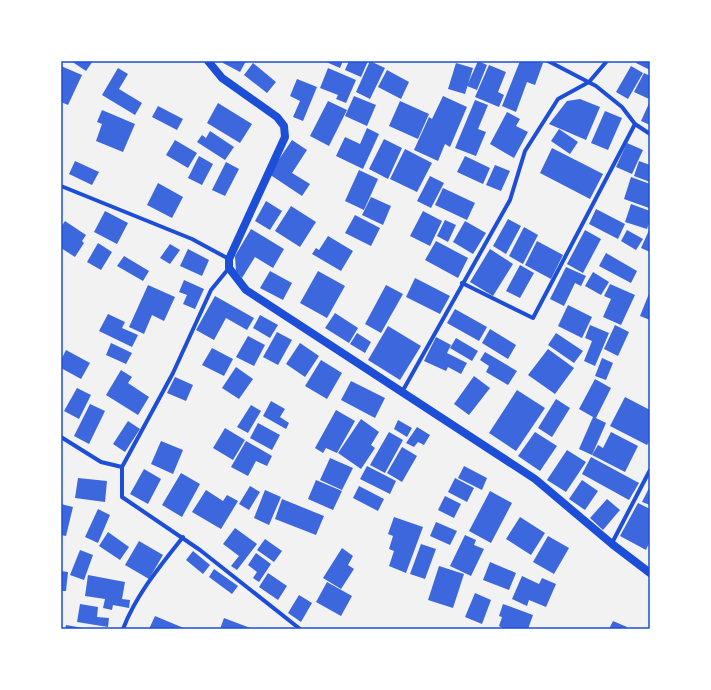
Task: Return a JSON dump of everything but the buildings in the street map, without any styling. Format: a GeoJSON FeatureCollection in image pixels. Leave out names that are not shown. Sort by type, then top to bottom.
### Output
{"type":"FeatureCollection","features":[{"type":"Feature","properties":{"kind":"main road"},"geometry":{"type":"LineString","coordinates":[[208,61],[222,78],[277,117],[284,126],[285,137],[229,259],[229,268],[246,290],[535,479],[612,544],[650,573]]}},
{"type":"Feature","properties":{"kind":"street"},"geometry":{"type":"LineString","coordinates":[[548,61],[596,86],[622,107],[635,124],[650,134]]}},
{"type":"Feature","properties":{"kind":"street"},"geometry":{"type":"LineString","coordinates":[[402,392],[510,200],[526,150],[558,99],[589,82],[607,61]]}},
{"type":"Feature","properties":{"kind":"street"},"geometry":{"type":"LineString","coordinates":[[462,283],[533,318],[635,124]]}},
{"type":"Feature","properties":{"kind":"street"},"geometry":{"type":"LineString","coordinates":[[61,186],[192,239],[229,259]]}},
{"type":"Feature","properties":{"kind":"street"},"geometry":{"type":"LineString","coordinates":[[229,268],[212,290],[173,373],[122,467],[122,497],[183,537],[300,629]]}},
{"type":"Feature","properties":{"kind":"street"},"geometry":{"type":"LineString","coordinates":[[61,437],[101,462],[122,467]]}},
{"type":"Feature","properties":{"kind":"street"},"geometry":{"type":"LineString","coordinates":[[612,544],[650,470]]}},
{"type":"Feature","properties":{"kind":"street"},"geometry":{"type":"LineString","coordinates":[[123,629],[127,618],[148,582],[183,537]]}}]}
